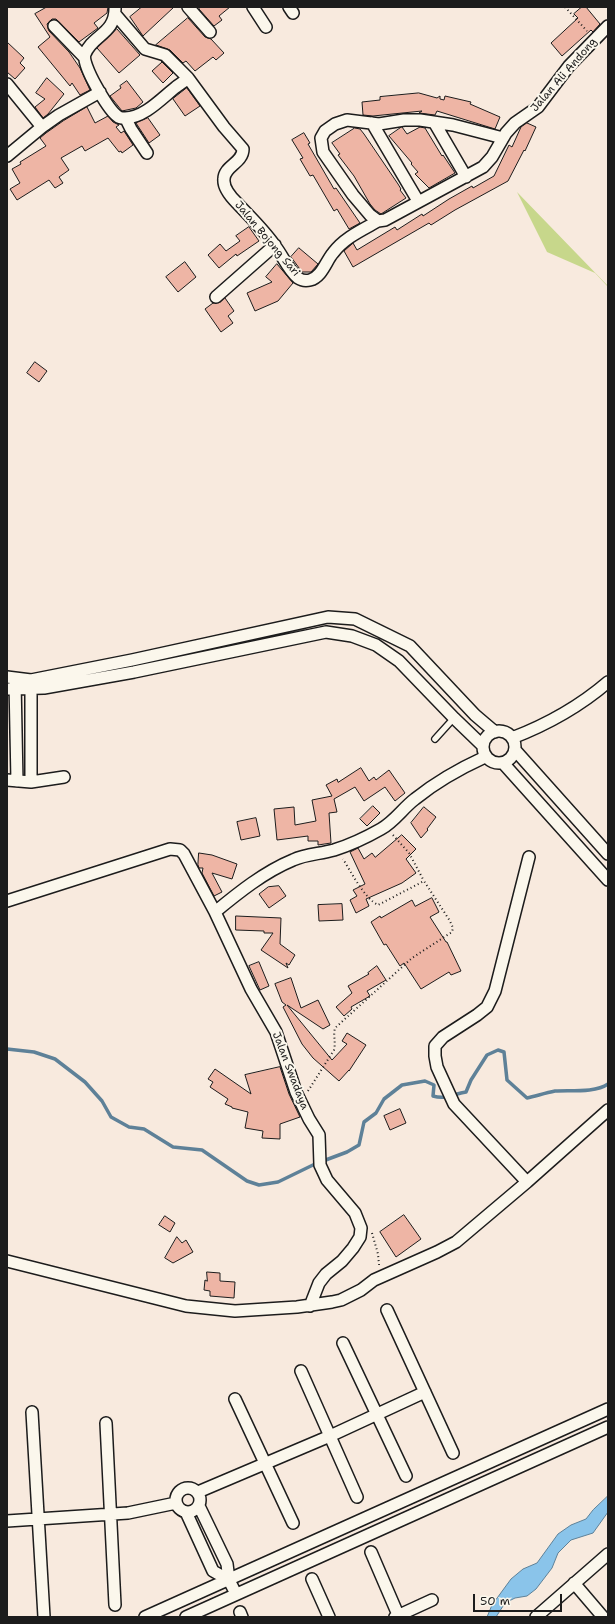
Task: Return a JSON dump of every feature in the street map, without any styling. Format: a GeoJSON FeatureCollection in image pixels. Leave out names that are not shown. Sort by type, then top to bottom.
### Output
{"type":"FeatureCollection","features":[{"type":"Feature","properties":{"kind":"street"},"geometry":{"type":"LineString","coordinates":[[188,7],[210,32]]}},
{"type":"Feature","properties":{"kind":"street"},"geometry":{"type":"LineString","coordinates":[[253,7],[266,27]]}},
{"type":"Feature","properties":{"kind":"street","name":"Jalan Bojong Sari"},"geometry":{"type":"LineString","coordinates":[[84,57],[87,50],[112,22],[115,11]]}},
{"type":"Feature","properties":{"kind":"street","name":"Jalan Bojong Sari"},"geometry":{"type":"LineString","coordinates":[[115,11],[146,49],[165,55],[188,78],[224,128],[243,150],[240,159],[226,173],[224,179],[225,186],[235,201],[275,245],[286,263],[298,278],[309,280],[318,275],[333,252],[346,240],[378,222]]}},
{"type":"Feature","properties":{"kind":"street"},"geometry":{"type":"LineString","coordinates":[[54,26],[84,57],[87,68],[100,92],[114,114],[118,117],[126,118],[137,115],[149,109],[188,78]]}},
{"type":"Feature","properties":{"kind":"street","name":"Jalan Ali Andong"},"geometry":{"type":"LineString","coordinates":[[378,222],[385,220],[483,167],[488,162],[502,138],[515,123],[538,107],[548,96],[569,66],[608,26]]}},
{"type":"Feature","properties":{"kind":"street"},"geometry":{"type":"LineString","coordinates":[[7,84],[42,127]]}},
{"type":"Feature","properties":{"kind":"street"},"geometry":{"type":"LineString","coordinates":[[7,156],[42,127],[72,107],[100,92]]}},
{"type":"Feature","properties":{"kind":"street"},"geometry":{"type":"LineString","coordinates":[[126,118],[131,129],[147,153]]}},
{"type":"Feature","properties":{"kind":"street"},"geometry":{"type":"LineString","coordinates":[[378,222],[358,202],[323,152],[320,142],[325,131],[341,121],[356,120],[372,123],[411,120],[466,127],[502,138]]}},
{"type":"Feature","properties":{"kind":"street"},"geometry":{"type":"LineString","coordinates":[[434,122],[466,177]]}},
{"type":"Feature","properties":{"kind":"street"},"geometry":{"type":"LineString","coordinates":[[372,123],[418,201]]}},
{"type":"Feature","properties":{"kind":"street"},"geometry":{"type":"LineString","coordinates":[[216,297],[275,245]]}},
{"type":"Feature","properties":{"kind":"street"},"geometry":{"type":"LineString","coordinates":[[64,776],[31,782],[12,780],[11,684],[30,684],[328,617],[355,619],[410,646],[475,715],[494,732]]}},
{"type":"Feature","properties":{"kind":"street"},"geometry":{"type":"LineString","coordinates":[[30,684],[44,688],[134,672],[326,632],[352,636],[376,645],[399,661],[482,745]]}},
{"type":"Feature","properties":{"kind":"street"},"geometry":{"type":"LineString","coordinates":[[512,738],[533,730],[570,709],[608,682]]}},
{"type":"Feature","properties":{"kind":"street"},"geometry":{"type":"LineString","coordinates":[[30,684],[31,782]]}},
{"type":"Feature","properties":{"kind":"street"},"geometry":{"type":"LineString","coordinates":[[501,731],[507,733],[515,743],[515,750],[509,761],[496,764],[490,762],[483,752],[482,745],[484,739],[489,734],[494,732],[501,731]]}},
{"type":"Feature","properties":{"kind":"street"},"geometry":{"type":"LineString","coordinates":[[515,750],[608,854]]}},
{"type":"Feature","properties":{"kind":"street"},"geometry":{"type":"LineString","coordinates":[[215,912],[242,891],[285,864],[302,857],[337,849],[359,841],[386,826],[419,796],[468,765],[486,757]]}},
{"type":"Feature","properties":{"kind":"street"},"geometry":{"type":"LineString","coordinates":[[503,763],[608,880]]}},
{"type":"Feature","properties":{"kind":"street","name":"Jalan Swadaya"},"geometry":{"type":"LineString","coordinates":[[7,901],[174,849],[180,850],[184,854],[215,912],[251,990],[270,1019],[276,1032],[301,1102],[319,1136],[321,1149],[320,1165],[331,1186],[355,1213],[359,1220]]}},
{"type":"Feature","properties":{"kind":"street"},"geometry":{"type":"LineString","coordinates":[[527,1182],[454,1104],[437,1067],[435,1056],[436,1046],[443,1038],[487,1007],[495,991],[529,857]]}},
{"type":"Feature","properties":{"kind":"street"},"geometry":{"type":"LineString","coordinates":[[7,1261],[186,1306],[235,1311],[310,1306],[332,1302],[346,1298],[361,1290],[374,1280],[456,1242],[527,1182],[608,1110]]}},
{"type":"Feature","properties":{"kind":"street"},"geometry":{"type":"LineString","coordinates":[[310,1306],[319,1283],[326,1274],[342,1261],[360,1237],[361,1228],[359,1220]]}},
{"type":"Feature","properties":{"kind":"street"},"geometry":{"type":"LineString","coordinates":[[386,1310],[453,1453]]}},
{"type":"Feature","properties":{"kind":"street"},"geometry":{"type":"LineString","coordinates":[[343,1343],[406,1476]]}},
{"type":"Feature","properties":{"kind":"street"},"geometry":{"type":"LineString","coordinates":[[301,1371],[357,1497]]}},
{"type":"Feature","properties":{"kind":"street"},"geometry":{"type":"LineString","coordinates":[[198,1492],[330,1436],[425,1392]]}},
{"type":"Feature","properties":{"kind":"street"},"geometry":{"type":"LineString","coordinates":[[235,1399],[292,1523]]}},
{"type":"Feature","properties":{"kind":"street"},"geometry":{"type":"LineString","coordinates":[[146,1617],[608,1409]]}},
{"type":"Feature","properties":{"kind":"street"},"geometry":{"type":"LineString","coordinates":[[32,1412],[44,1617]]}},
{"type":"Feature","properties":{"kind":"street"},"geometry":{"type":"LineString","coordinates":[[106,1423],[115,1605]]}},
{"type":"Feature","properties":{"kind":"street"},"geometry":{"type":"LineString","coordinates":[[186,1617],[608,1427]]}},
{"type":"Feature","properties":{"kind":"street"},"geometry":{"type":"LineString","coordinates":[[186,1512],[191,1512],[199,1506],[201,1502],[198,1492],[190,1487],[180,1490],[176,1498],[176,1503],[186,1512],[213,1571],[229,1580]]}},
{"type":"Feature","properties":{"kind":"street"},"geometry":{"type":"LineString","coordinates":[[7,1521],[128,1513],[176,1503]]}},
{"type":"Feature","properties":{"kind":"street"},"geometry":{"type":"LineString","coordinates":[[199,1506],[227,1564],[229,1580],[236,1594]]}},
{"type":"Feature","properties":{"kind":"street"},"geometry":{"type":"LineString","coordinates":[[371,1552],[398,1617],[432,1600]]}},
{"type":"Feature","properties":{"kind":"street"},"geometry":{"type":"LineString","coordinates":[[536,1617],[608,1554]]}},
{"type":"Feature","properties":{"kind":"street"},"geometry":{"type":"LineString","coordinates":[[312,1579],[329,1617]]}},
{"type":"Feature","properties":{"kind":"street"},"geometry":{"type":"LineString","coordinates":[[574,1583],[603,1617]]}},
{"type":"Feature","properties":{"kind":"lane"},"geometry":{"type":"LineString","coordinates":[[132,660],[134,672]]}},
{"type":"Feature","properties":{"kind":"lane"},"geometry":{"type":"LineString","coordinates":[[435,739],[454,718]]}},
{"type":"Feature","properties":{"kind":"path"},"geometry":{"type":"LineString","coordinates":[[565,7],[595,39]]}},
{"type":"Feature","properties":{"kind":"path"},"geometry":{"type":"LineString","coordinates":[[301,1102],[334,1050],[336,1042],[333,1035],[335,1028],[412,958],[452,932],[453,928],[450,920],[424,881],[409,853],[386,826]]}},
{"type":"Feature","properties":{"kind":"path"},"geometry":{"type":"LineString","coordinates":[[337,849],[374,904],[378,905],[424,881]]}},
{"type":"Feature","properties":{"kind":"path"},"geometry":{"type":"LineString","coordinates":[[359,1220],[368,1226],[373,1234],[376,1244],[379,1262],[378,1273],[374,1280]]}},
{"type":"Feature","properties":{"kind":"green space"},"geometry":{"type":"Polygon","coordinates":[[[517,192],[608,286],[608,287],[595,273],[547,252],[517,192]]]}},
{"type":"Feature","properties":{"kind":"water"},"geometry":{"type":"Polygon","coordinates":[[[608,1496],[608,1512],[593,1533],[571,1540],[558,1553],[552,1568],[536,1589],[527,1596],[515,1598],[505,1603],[496,1617],[487,1617],[492,1605],[511,1579],[523,1569],[537,1563],[558,1534],[571,1525],[586,1519],[608,1496]]]}},
{"type":"Feature","properties":{"kind":"building"},"geometry":{"type":"Polygon","coordinates":[[[47,7],[108,7],[107,13],[94,23],[98,28],[79,42],[56,19],[52,19],[47,24],[49,31],[69,52],[80,68],[90,90],[80,95],[72,83],[70,86],[38,47],[50,37],[35,14],[47,7]]]}},
{"type":"Feature","properties":{"kind":"building"},"geometry":{"type":"Polygon","coordinates":[[[142,7],[174,7],[143,36],[130,17],[142,7]]]}},
{"type":"Feature","properties":{"kind":"building"},"geometry":{"type":"Polygon","coordinates":[[[201,7],[230,7],[219,16],[222,20],[214,26],[199,9],[201,7]]]}},
{"type":"Feature","properties":{"kind":"building"},"geometry":{"type":"Polygon","coordinates":[[[582,7],[586,7],[600,24],[593,32],[591,30],[562,56],[551,43],[578,18],[574,14],[582,7]]]}},
{"type":"Feature","properties":{"kind":"building"},"geometry":{"type":"Polygon","coordinates":[[[188,18],[205,37],[211,39],[224,53],[216,60],[213,57],[195,71],[186,61],[183,63],[170,50],[156,45],[188,18]]]}},
{"type":"Feature","properties":{"kind":"building"},"geometry":{"type":"Polygon","coordinates":[[[117,29],[140,55],[119,73],[97,48],[117,29]]]}},
{"type":"Feature","properties":{"kind":"building"},"geometry":{"type":"Polygon","coordinates":[[[7,42],[24,58],[20,63],[25,68],[15,79],[7,72],[7,42]]]}},
{"type":"Feature","properties":{"kind":"building"},"geometry":{"type":"Polygon","coordinates":[[[162,62],[173,73],[163,83],[152,71],[162,62]]]}},
{"type":"Feature","properties":{"kind":"building"},"geometry":{"type":"Polygon","coordinates":[[[47,78],[64,94],[43,118],[35,107],[45,99],[36,93],[47,78]]]}},
{"type":"Feature","properties":{"kind":"building"},"geometry":{"type":"Polygon","coordinates":[[[127,81],[143,102],[136,108],[122,111],[110,96],[121,88],[120,86],[127,81]]]}},
{"type":"Feature","properties":{"kind":"building"},"geometry":{"type":"Polygon","coordinates":[[[187,88],[200,106],[185,116],[173,99],[187,88]]]}},
{"type":"Feature","properties":{"kind":"building"},"geometry":{"type":"Polygon","coordinates":[[[419,93],[437,98],[440,96],[440,99],[444,100],[445,96],[471,102],[470,104],[500,117],[495,129],[437,111],[435,115],[419,113],[422,111],[373,116],[363,115],[362,102],[380,100],[380,97],[419,93]]]}},
{"type":"Feature","properties":{"kind":"building"},"geometry":{"type":"Polygon","coordinates":[[[87,107],[95,123],[108,116],[113,122],[119,125],[116,127],[121,133],[124,131],[133,145],[122,153],[121,151],[119,152],[108,138],[85,151],[82,146],[61,158],[69,170],[59,177],[63,183],[55,188],[49,180],[17,200],[10,189],[20,183],[12,169],[21,164],[20,162],[46,146],[40,138],[46,133],[87,107]]]}},
{"type":"Feature","properties":{"kind":"building"},"geometry":{"type":"Polygon","coordinates":[[[148,118],[160,135],[149,143],[136,123],[148,118]]]}},
{"type":"Feature","properties":{"kind":"building"},"geometry":{"type":"Polygon","coordinates":[[[527,123],[536,127],[525,151],[524,150],[508,181],[431,225],[429,223],[353,267],[344,251],[353,243],[357,250],[395,227],[397,230],[472,186],[473,188],[494,176],[509,145],[512,147],[521,127],[527,123]]]}},
{"type":"Feature","properties":{"kind":"building"},"geometry":{"type":"Polygon","coordinates":[[[402,127],[407,134],[420,127],[425,128],[442,156],[443,155],[455,173],[429,188],[415,174],[418,172],[411,164],[412,163],[389,136],[402,127]]]}},
{"type":"Feature","properties":{"kind":"building"},"geometry":{"type":"Polygon","coordinates":[[[355,128],[360,129],[364,134],[406,198],[381,214],[370,204],[354,176],[338,155],[340,154],[332,143],[355,128]]]}},
{"type":"Feature","properties":{"kind":"building"},"geometry":{"type":"Polygon","coordinates":[[[304,133],[310,143],[308,144],[334,189],[336,188],[360,223],[349,229],[337,209],[334,211],[313,175],[310,176],[300,159],[303,158],[292,140],[304,133]]]}},
{"type":"Feature","properties":{"kind":"building"},"geometry":{"type":"Polygon","coordinates":[[[249,227],[259,241],[237,256],[236,254],[219,268],[208,255],[220,244],[226,251],[240,241],[236,236],[249,227]]]}},
{"type":"Feature","properties":{"kind":"building"},"geometry":{"type":"Polygon","coordinates":[[[299,248],[318,264],[311,272],[302,272],[291,257],[299,248]]]}},
{"type":"Feature","properties":{"kind":"building"},"geometry":{"type":"Polygon","coordinates":[[[185,262],[196,277],[178,292],[166,277],[185,262]]]}},
{"type":"Feature","properties":{"kind":"building"},"geometry":{"type":"Polygon","coordinates":[[[277,264],[293,283],[278,301],[255,311],[247,293],[272,282],[266,277],[277,264]]]}},
{"type":"Feature","properties":{"kind":"building"},"geometry":{"type":"Polygon","coordinates":[[[225,298],[234,311],[228,316],[233,323],[221,332],[205,309],[213,303],[220,302],[225,298]]]}},
{"type":"Feature","properties":{"kind":"building"},"geometry":{"type":"Polygon","coordinates":[[[35,362],[47,371],[39,382],[27,373],[35,362]]]}},
{"type":"Feature","properties":{"kind":"building"},"geometry":{"type":"Polygon","coordinates":[[[361,768],[369,781],[374,777],[376,780],[389,770],[405,793],[395,801],[385,787],[364,801],[355,787],[334,799],[337,812],[329,813],[331,843],[318,845],[318,841],[308,841],[308,836],[277,840],[274,809],[294,807],[295,825],[316,821],[312,800],[332,796],[326,785],[337,779],[338,782],[361,768]]]}},
{"type":"Feature","properties":{"kind":"building"},"geometry":{"type":"Polygon","coordinates":[[[373,806],[380,813],[367,826],[360,819],[373,806]]]}},
{"type":"Feature","properties":{"kind":"building"},"geometry":{"type":"Polygon","coordinates":[[[424,807],[436,817],[421,838],[411,823],[424,807]]]}},
{"type":"Feature","properties":{"kind":"building"},"geometry":{"type":"Polygon","coordinates":[[[256,818],[260,836],[241,840],[237,822],[256,818]]]}},
{"type":"Feature","properties":{"kind":"building"},"geometry":{"type":"Polygon","coordinates":[[[402,835],[416,849],[406,859],[416,873],[402,883],[366,899],[369,906],[356,913],[350,900],[357,896],[353,890],[365,884],[350,852],[358,848],[364,859],[372,853],[375,857],[402,835]]]}},
{"type":"Feature","properties":{"kind":"building"},"geometry":{"type":"Polygon","coordinates":[[[199,853],[212,855],[237,864],[232,879],[212,873],[222,892],[214,896],[202,873],[203,868],[199,868],[199,853]]]}},
{"type":"Feature","properties":{"kind":"building"},"geometry":{"type":"Polygon","coordinates":[[[279,886],[286,896],[269,908],[259,894],[268,887],[279,886]]]}},
{"type":"Feature","properties":{"kind":"building"},"geometry":{"type":"Polygon","coordinates":[[[432,898],[439,912],[430,917],[447,942],[461,971],[451,975],[449,972],[421,989],[404,963],[400,966],[386,944],[384,945],[371,922],[380,916],[381,918],[412,900],[415,906],[432,898]]]}},
{"type":"Feature","properties":{"kind":"building"},"geometry":{"type":"Polygon","coordinates":[[[342,904],[343,920],[319,921],[318,905],[342,904]]]}},
{"type":"Feature","properties":{"kind":"building"},"geometry":{"type":"Polygon","coordinates":[[[236,916],[281,918],[280,944],[295,955],[289,965],[286,963],[288,968],[261,950],[273,933],[264,933],[264,931],[236,930],[236,916]]]}},
{"type":"Feature","properties":{"kind":"building"},"geometry":{"type":"Polygon","coordinates":[[[259,962],[269,986],[260,990],[249,966],[259,962]]]}},
{"type":"Feature","properties":{"kind":"building"},"geometry":{"type":"Polygon","coordinates":[[[377,966],[386,980],[367,991],[370,996],[351,1007],[352,1009],[344,1016],[336,1007],[352,993],[348,986],[369,974],[368,973],[377,966]]]}},
{"type":"Feature","properties":{"kind":"building"},"geometry":{"type":"Polygon","coordinates":[[[291,978],[301,1008],[318,1000],[330,1025],[323,1029],[287,1005],[332,1060],[347,1044],[342,1041],[347,1033],[366,1045],[349,1071],[339,1081],[313,1058],[302,1044],[283,1007],[286,1005],[282,1002],[275,984],[291,978]]]}},
{"type":"Feature","properties":{"kind":"building"},"geometry":{"type":"Polygon","coordinates":[[[280,1067],[289,1094],[300,1117],[280,1124],[280,1139],[262,1138],[263,1131],[245,1128],[248,1112],[232,1108],[225,1104],[228,1099],[210,1087],[213,1082],[208,1079],[215,1069],[251,1094],[245,1075],[280,1067]]]}},
{"type":"Feature","properties":{"kind":"building"},"geometry":{"type":"Polygon","coordinates":[[[400,1109],[406,1123],[390,1130],[384,1116],[400,1109]]]}},
{"type":"Feature","properties":{"kind":"building"},"geometry":{"type":"Polygon","coordinates":[[[404,1215],[421,1239],[396,1257],[380,1232],[404,1215]]]}},
{"type":"Feature","properties":{"kind":"building"},"geometry":{"type":"Polygon","coordinates":[[[165,1216],[175,1223],[170,1232],[159,1225],[165,1216]]]}},
{"type":"Feature","properties":{"kind":"building"},"geometry":{"type":"Polygon","coordinates":[[[177,1237],[182,1243],[186,1240],[193,1252],[173,1263],[165,1258],[177,1237]]]}},
{"type":"Feature","properties":{"kind":"building"},"geometry":{"type":"Polygon","coordinates":[[[207,1272],[220,1273],[220,1281],[235,1282],[234,1298],[210,1296],[210,1291],[204,1290],[205,1280],[207,1281],[207,1272]]]}},
{"type":"Feature","properties":{"kind":"waterway"},"geometry":{"type":"LineString","coordinates":[[7,1049],[34,1052],[55,1059],[85,1082],[102,1101],[111,1117],[129,1127],[144,1129],[173,1147],[202,1150],[247,1181],[259,1185],[278,1182],[315,1164],[347,1152],[359,1145],[364,1122],[376,1113],[384,1099],[402,1085],[425,1081],[434,1085],[433,1096],[438,1097],[446,1097],[466,1092],[471,1080],[487,1055],[498,1050],[504,1052],[507,1080],[527,1098],[555,1091],[596,1089],[608,1084]]}}]}
